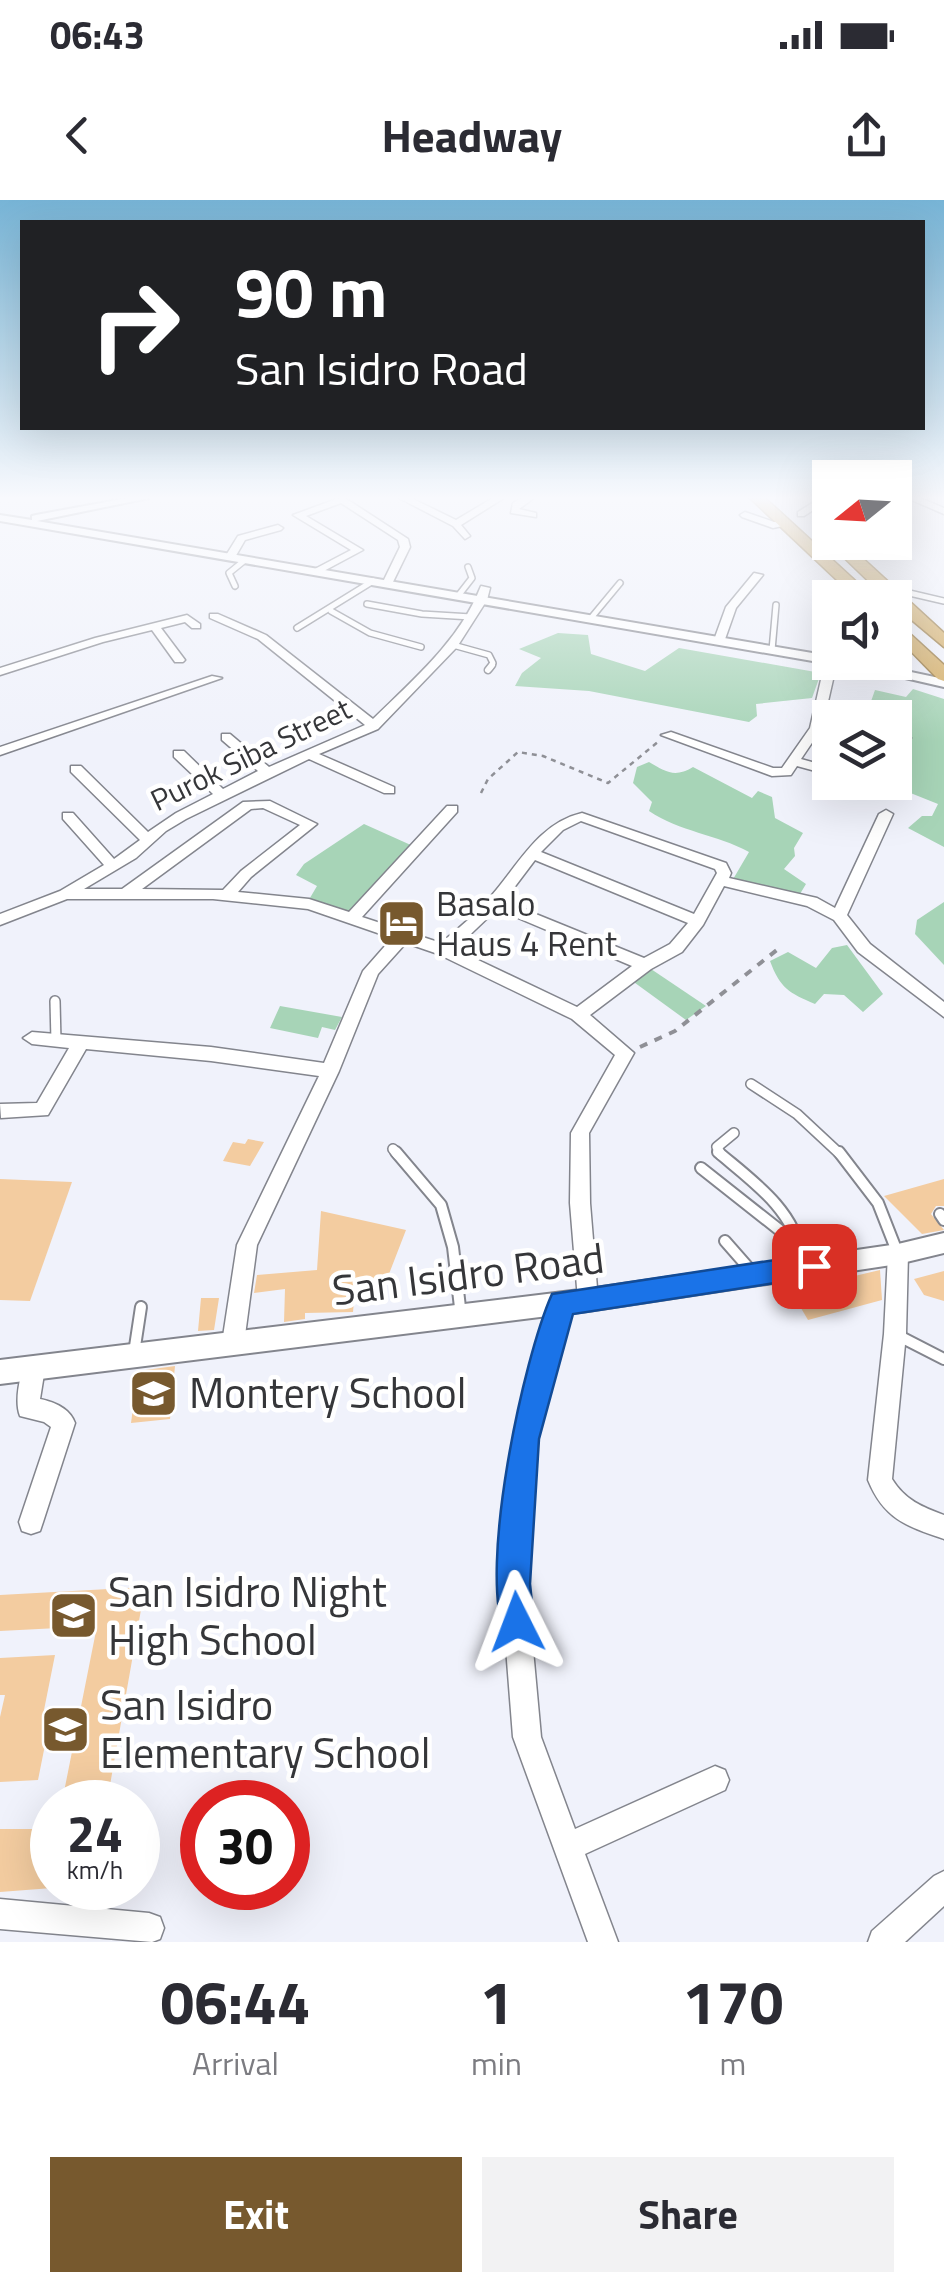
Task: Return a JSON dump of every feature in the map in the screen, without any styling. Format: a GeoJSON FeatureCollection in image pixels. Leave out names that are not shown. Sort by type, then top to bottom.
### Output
{"type":"FeatureCollection","features":[{"type":"Feature","properties":{"kind":"highway"},"geometry":{"type":"LineString","coordinates":[[912,613],[944,642]]}},
{"type":"Feature","properties":{"kind":"highway"},"geometry":{"type":"LineString","coordinates":[[912,644],[944,679]]}},
{"type":"Feature","properties":{"kind":"street"},"geometry":{"type":"LineString","coordinates":[[364,579],[458,596],[484,594],[591,618],[812,657]]}},
{"type":"Feature","properties":{"kind":"street"},"geometry":{"type":"LineString","coordinates":[[720,640],[731,606],[754,579]]}},
{"type":"Feature","properties":{"kind":"street","name":"Purok Siba Street"},"geometry":{"type":"LineString","coordinates":[[0,920],[65,894],[113,866],[147,839],[267,772],[312,756],[374,726],[453,645],[484,594]]}},
{"type":"Feature","properties":{"kind":"street"},"geometry":{"type":"LineString","coordinates":[[214,616],[262,638],[374,726]]}},
{"type":"Feature","properties":{"kind":"street"},"geometry":{"type":"LineString","coordinates":[[0,672],[154,625],[187,618],[196,626]]}},
{"type":"Feature","properties":{"kind":"street"},"geometry":{"type":"LineString","coordinates":[[154,625],[179,660]]}},
{"type":"Feature","properties":{"kind":"street"},"geometry":{"type":"LineString","coordinates":[[912,673],[944,679]]}},
{"type":"Feature","properties":{"kind":"street"},"geometry":{"type":"LineString","coordinates":[[0,750],[216,678]]}},
{"type":"Feature","properties":{"kind":"street"},"geometry":{"type":"LineString","coordinates":[[667,735],[780,774],[795,761],[812,734]]}},
{"type":"Feature","properties":{"kind":"street"},"geometry":{"type":"LineString","coordinates":[[226,737],[267,772]]}},
{"type":"Feature","properties":{"kind":"street"},"geometry":{"type":"LineString","coordinates":[[179,754],[222,796]]}},
{"type":"Feature","properties":{"kind":"street"},"geometry":{"type":"LineString","coordinates":[[312,756],[389,790]]}},
{"type":"Feature","properties":{"kind":"street"},"geometry":{"type":"LineString","coordinates":[[795,761],[812,766]]}},
{"type":"Feature","properties":{"kind":"street"},"geometry":{"type":"LineString","coordinates":[[76,769],[147,839]]}},
{"type":"Feature","properties":{"kind":"street"},"geometry":{"type":"LineString","coordinates":[[124,895],[248,805],[265,804],[310,824],[246,874],[227,895]]}},
{"type":"Feature","properties":{"kind":"street"},"geometry":{"type":"LineString","coordinates":[[352,918],[452,809]]}},
{"type":"Feature","properties":{"kind":"street"},"geometry":{"type":"LineString","coordinates":[[838,916],[886,814]]}},
{"type":"Feature","properties":{"kind":"street"},"geometry":{"type":"LineString","coordinates":[[68,816],[113,866]]}},
{"type":"Feature","properties":{"kind":"street"},"geometry":{"type":"LineString","coordinates":[[444,950],[494,902],[564,821],[582,818],[712,860],[723,870],[698,921],[676,948],[578,1015]]}},
{"type":"Feature","properties":{"kind":"street"},"geometry":{"type":"LineString","coordinates":[[532,854],[698,921]]}},
{"type":"Feature","properties":{"kind":"street"},"geometry":{"type":"LineString","coordinates":[[719,880],[812,902],[838,916],[864,948],[944,1010]]}},
{"type":"Feature","properties":{"kind":"street","name":"Purok Siba Street"},"geometry":{"type":"LineString","coordinates":[[65,894],[227,895],[310,904],[444,950],[578,1015],[625,1054]]}},
{"type":"Feature","properties":{"kind":"street"},"geometry":{"type":"LineString","coordinates":[[494,902],[645,966]]}},
{"type":"Feature","properties":{"kind":"street"},"geometry":{"type":"LineString","coordinates":[[233,1343],[246,1245],[330,1071],[372,971],[402,937]]}},
{"type":"Feature","properties":{"kind":"street"},"geometry":{"type":"LineString","coordinates":[[32,1038],[210,1054],[330,1071]]}},
{"type":"Feature","properties":{"kind":"street"},"geometry":{"type":"LineString","coordinates":[[1,1111],[42,1110],[81,1043]]}},
{"type":"Feature","properties":{"kind":"street"},"geometry":{"type":"LineString","coordinates":[[603,1942],[527,1737],[514,1584],[524,1439],[575,1302],[580,1133],[625,1054]]}},
{"type":"Feature","properties":{"kind":"street","name":"San Isidro Road"},"geometry":{"type":"LineString","coordinates":[[0,1372],[575,1302],[756,1276],[805,1262],[898,1254],[944,1243]]}},
{"type":"Feature","properties":{"kind":"street"},"geometry":{"type":"LineString","coordinates":[[898,1254],[895,1334],[880,1480],[887,1498],[900,1511],[944,1528]]}},
{"type":"Feature","properties":{"kind":"street"},"geometry":{"type":"LineString","coordinates":[[31,1522],[64,1423],[50,1412],[28,1408],[34,1368]]}},
{"type":"Feature","properties":{"kind":"street"},"geometry":{"type":"LineString","coordinates":[[568,1847],[715,1780]]}},
{"type":"Feature","properties":{"kind":"street"},"geometry":{"type":"LineString","coordinates":[[884,1942],[944,1886]]}},
{"type":"Feature","properties":{"kind":"street"},"geometry":{"type":"LineString","coordinates":[[0,1914],[149,1928]]}},
{"type":"Feature","properties":{"kind":"lane"},"geometry":{"type":"LineString","coordinates":[[231,579],[234,586]]}},
{"type":"Feature","properties":{"kind":"lane"},"geometry":{"type":"LineString","coordinates":[[458,596],[471,579]]}},
{"type":"Feature","properties":{"kind":"lane"},"geometry":{"type":"LineString","coordinates":[[297,628],[380,582]]}},
{"type":"Feature","properties":{"kind":"lane"},"geometry":{"type":"LineString","coordinates":[[591,618],[620,583]]}},
{"type":"Feature","properties":{"kind":"lane"},"geometry":{"type":"LineString","coordinates":[[912,594],[944,601]]}},
{"type":"Feature","properties":{"kind":"lane"},"geometry":{"type":"LineString","coordinates":[[368,604],[422,614],[471,617]]}},
{"type":"Feature","properties":{"kind":"lane"},"geometry":{"type":"LineString","coordinates":[[772,650],[776,605]]}},
{"type":"Feature","properties":{"kind":"lane"},"geometry":{"type":"LineString","coordinates":[[330,611],[370,633],[422,647]]}},
{"type":"Feature","properties":{"kind":"lane"},"geometry":{"type":"LineString","coordinates":[[453,645],[488,655],[493,663],[488,670]]}},
{"type":"Feature","properties":{"kind":"lane"},"geometry":{"type":"LineString","coordinates":[[55,1001],[56,1040]]}},
{"type":"Feature","properties":{"kind":"lane"},"geometry":{"type":"LineString","coordinates":[[750,1084],[800,1115],[840,1156],[870,1191],[894,1234],[898,1254]]}},
{"type":"Feature","properties":{"kind":"lane"},"geometry":{"type":"LineString","coordinates":[[734,1133],[717,1147],[718,1152],[780,1208],[802,1247],[805,1262]]}},
{"type":"Feature","properties":{"kind":"lane"},"geometry":{"type":"LineString","coordinates":[[393,1149],[441,1205],[453,1247],[461,1316]]}},
{"type":"Feature","properties":{"kind":"lane"},"geometry":{"type":"LineString","coordinates":[[701,1168],[782,1232],[805,1262]]}},
{"type":"Feature","properties":{"kind":"lane"},"geometry":{"type":"LineString","coordinates":[[726,1241],[756,1276]]}},
{"type":"Feature","properties":{"kind":"lane"},"geometry":{"type":"LineString","coordinates":[[134,1356],[141,1307]]}},
{"type":"Feature","properties":{"kind":"lane"},"geometry":{"type":"LineString","coordinates":[[895,1334],[944,1358]]}},
{"type":"Feature","properties":{"kind":"path"},"geometry":{"type":"LineString","coordinates":[[480,793],[488,779],[518,752],[543,756],[608,783],[667,735]]}},
{"type":"Feature","properties":{"kind":"path"},"geometry":{"type":"LineString","coordinates":[[625,1054],[676,1031],[778,949]]}},
{"type":"Feature","properties":{"kind":"green space"},"geometry":{"type":"Polygon","coordinates":[[[558,633],[588,635],[591,654],[645,671],[679,648],[812,671],[812,680],[818,680],[812,698],[756,704],[757,716],[749,722],[589,691],[515,686],[522,673],[541,658],[519,649],[558,633]]]}},
{"type":"Feature","properties":{"kind":"green space"},"geometry":{"type":"Polygon","coordinates":[[[913,689],[944,699],[944,847],[908,828],[922,816],[932,816],[938,804],[912,794],[912,700],[871,700],[875,690],[906,697],[913,689]]]}},
{"type":"Feature","properties":{"kind":"green space"},"geometry":{"type":"Polygon","coordinates":[[[649,762],[671,772],[693,767],[752,798],[758,791],[772,797],[775,818],[803,833],[794,848],[795,856],[784,869],[806,884],[800,894],[732,881],[749,852],[649,811],[652,802],[633,783],[637,767],[649,762]]]}},
{"type":"Feature","properties":{"kind":"green space"},"geometry":{"type":"Polygon","coordinates":[[[364,824],[413,846],[351,916],[307,903],[317,886],[296,875],[304,864],[364,824]]]}},
{"type":"Feature","properties":{"kind":"green space"},"geometry":{"type":"Polygon","coordinates":[[[944,902],[944,965],[915,934],[917,920],[944,902]]]}},
{"type":"Feature","properties":{"kind":"green space"},"geometry":{"type":"Polygon","coordinates":[[[847,945],[883,994],[863,1012],[844,995],[824,994],[815,1004],[798,996],[782,984],[770,961],[788,952],[816,968],[832,948],[847,945]]]}},
{"type":"Feature","properties":{"kind":"green space"},"geometry":{"type":"Polygon","coordinates":[[[648,967],[706,1006],[686,1020],[631,980],[648,967]]]}},
{"type":"Feature","properties":{"kind":"green space"},"geometry":{"type":"Polygon","coordinates":[[[280,1006],[342,1017],[335,1030],[322,1027],[318,1038],[270,1028],[280,1006]]]}},
{"type":"Feature","properties":{"kind":"building"},"geometry":{"type":"Polygon","coordinates":[[[248,1139],[264,1142],[250,1166],[223,1161],[233,1142],[245,1144],[248,1139]]]}},
{"type":"Feature","properties":{"kind":"building"},"geometry":{"type":"Polygon","coordinates":[[[0,1179],[72,1182],[30,1301],[0,1300],[0,1179]]]}},
{"type":"Feature","properties":{"kind":"building"},"geometry":{"type":"Polygon","coordinates":[[[944,1179],[944,1206],[936,1206],[931,1214],[944,1230],[922,1234],[884,1196],[944,1179]]]}},
{"type":"Feature","properties":{"kind":"building"},"geometry":{"type":"Polygon","coordinates":[[[321,1211],[406,1230],[377,1305],[354,1301],[353,1312],[305,1313],[305,1319],[284,1322],[285,1289],[254,1293],[257,1275],[317,1270],[321,1211]]]}},
{"type":"Feature","properties":{"kind":"building"},"geometry":{"type":"Polygon","coordinates":[[[880,1270],[882,1300],[808,1320],[791,1291],[880,1270]]]}},
{"type":"Feature","properties":{"kind":"building"},"geometry":{"type":"Polygon","coordinates":[[[944,1271],[944,1301],[924,1295],[914,1279],[944,1271]]]}},
{"type":"Feature","properties":{"kind":"building"},"geometry":{"type":"Polygon","coordinates":[[[201,1298],[219,1298],[214,1330],[198,1331],[201,1298]]]}},
{"type":"Feature","properties":{"kind":"building","name":"Montery School"},"geometry":{"type":"Polygon","coordinates":[[[175,1366],[170,1419],[131,1423],[138,1371],[175,1366]]]}},
{"type":"Feature","properties":{"kind":"building"},"geometry":{"type":"Polygon","coordinates":[[[145,1587],[111,1780],[66,1780],[97,1626],[0,1631],[0,1595],[145,1587]]]}},
{"type":"Feature","properties":{"kind":"building"},"geometry":{"type":"Polygon","coordinates":[[[55,1655],[44,1710],[52,1710],[38,1780],[0,1782],[0,1717],[5,1695],[0,1695],[0,1658],[55,1655]]]}},
{"type":"Feature","properties":{"kind":"building"},"geometry":{"type":"Polygon","coordinates":[[[0,1829],[30,1829],[30,1890],[0,1892],[0,1829]]]}},
{"type":"Feature","properties":{"kind":"place","name":"Basalo Haus 4 Rent"},"geometry":{"type":"Point","coordinates":[401,924]}},
{"type":"Feature","properties":{"kind":"place","name":"Montery School"},"geometry":{"type":"Point","coordinates":[154,1393]}},
{"type":"Feature","properties":{"kind":"place","name":"San Isidro Night High School"},"geometry":{"type":"Point","coordinates":[73,1616]}},
{"type":"Feature","properties":{"kind":"place","name":"San Isidro Elementary School"},"geometry":{"type":"Point","coordinates":[65,1729]}},
{"type":"Feature","properties":{"kind":"route"},"geometry":{"type":"LineString","coordinates":[[517,1622],[514,1584],[524,1439],[562,1303],[814,1266]]}}]}
